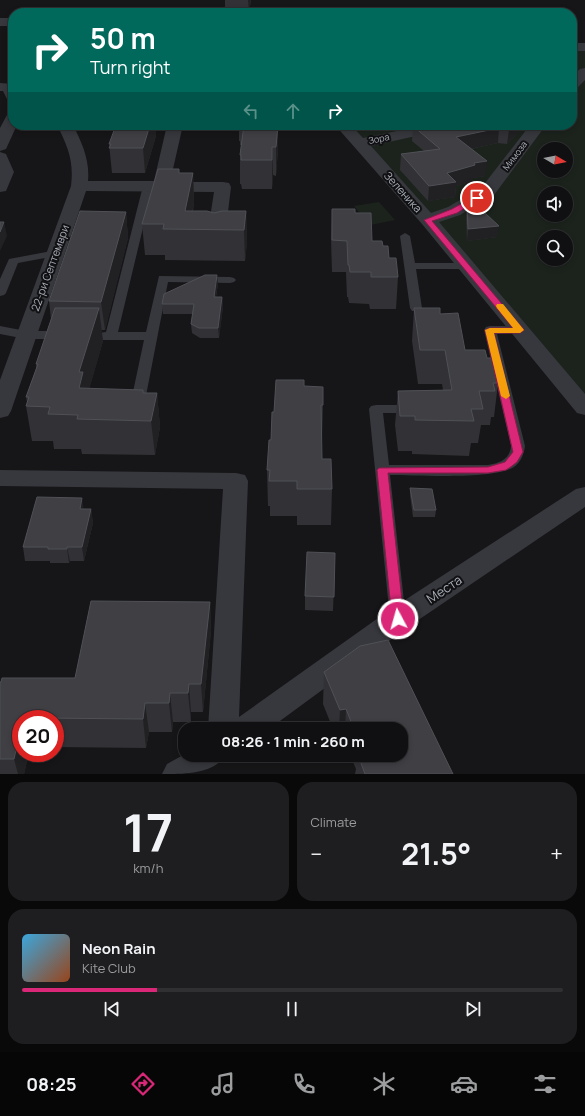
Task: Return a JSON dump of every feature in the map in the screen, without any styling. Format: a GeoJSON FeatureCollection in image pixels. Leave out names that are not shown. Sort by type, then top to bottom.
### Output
{"type":"FeatureCollection","features":[{"type":"Feature","properties":{"kind":"street"},"geometry":{"type":"LineString","coordinates":[[577,80],[585,72]]}},
{"type":"Feature","properties":{"kind":"street"},"geometry":{"type":"LineString","coordinates":[[0,146],[8,128]]}},
{"type":"Feature","properties":{"kind":"street","name":"22-ри Септември"},"geometry":{"type":"LineString","coordinates":[[1,405],[57,253],[79,186],[81,162],[67,130]]}},
{"type":"Feature","properties":{"kind":"street"},"geometry":{"type":"LineString","coordinates":[[154,186],[173,130]]}},
{"type":"Feature","properties":{"kind":"street","name":"Зеленика"},"geometry":{"type":"LineString","coordinates":[[348,130],[428,220],[585,408]]}},
{"type":"Feature","properties":{"kind":"street","name":"Зора"},"geometry":{"type":"LineString","coordinates":[[359,144],[424,130]]}},
{"type":"Feature","properties":{"kind":"street","name":"Мимоза"},"geometry":{"type":"LineString","coordinates":[[428,220],[454,211],[488,191],[534,130]]}},
{"type":"Feature","properties":{"kind":"street"},"geometry":{"type":"LineString","coordinates":[[0,157],[6,172],[0,187]]}},
{"type":"Feature","properties":{"kind":"street"},"geometry":{"type":"LineString","coordinates":[[79,186],[223,187],[216,237]]}},
{"type":"Feature","properties":{"kind":"street"},"geometry":{"type":"LineString","coordinates":[[0,478],[236,481],[222,722]]}},
{"type":"Feature","properties":{"kind":"street","name":"Места"},"geometry":{"type":"LineString","coordinates":[[256,722],[398,619],[585,495]]}},
{"type":"Feature","properties":{"kind":"street"},"geometry":{"type":"LineString","coordinates":[[178,774],[198,762]]}},
{"type":"Feature","properties":{"kind":"lane"},"geometry":{"type":"LineString","coordinates":[[111,336],[154,186]]}},
{"type":"Feature","properties":{"kind":"lane"},"geometry":{"type":"LineString","coordinates":[[405,236],[416,308]]}},
{"type":"Feature","properties":{"kind":"lane"},"geometry":{"type":"LineString","coordinates":[[0,293],[13,261],[57,253]]}},
{"type":"Feature","properties":{"kind":"lane"},"geometry":{"type":"LineString","coordinates":[[410,266],[465,266]]}},
{"type":"Feature","properties":{"kind":"lane"},"geometry":{"type":"LineString","coordinates":[[136,411],[163,278],[230,280]]}},
{"type":"Feature","properties":{"kind":"lane"},"geometry":{"type":"LineString","coordinates":[[0,330],[26,335],[72,336]]}},
{"type":"Feature","properties":{"kind":"lane"},"geometry":{"type":"LineString","coordinates":[[382,470],[488,470],[502,467],[513,460],[518,452],[518,446],[490,330],[520,330]]}},
{"type":"Feature","properties":{"kind":"lane"},"geometry":{"type":"LineString","coordinates":[[88,336],[151,336]]}},
{"type":"Feature","properties":{"kind":"lane"},"geometry":{"type":"LineString","coordinates":[[398,619],[376,409],[413,409]]}},
{"type":"Feature","properties":{"kind":"shaded area"},"geometry":{"type":"Polygon","coordinates":[[[577,45],[585,46],[585,410],[348,130],[577,130],[577,45]]]}},
{"type":"Feature","properties":{"kind":"shaded area"},"geometry":{"type":"Polygon","coordinates":[[[379,202],[395,220],[370,225],[354,206],[379,202]]]}},
{"type":"Feature","properties":{"kind":"building"},"geometry":{"type":"Polygon","coordinates":[[[114,130],[148,130],[143,148],[109,148],[111,144],[109,144],[114,130]]]}},
{"type":"Feature","properties":{"kind":"building"},"geometry":{"type":"Polygon","coordinates":[[[243,130],[278,130],[276,147],[272,147],[272,160],[241,160],[240,155],[243,130]]]}},
{"type":"Feature","properties":{"kind":"building"},"geometry":{"type":"Polygon","coordinates":[[[418,130],[489,130],[456,137],[487,161],[474,163],[475,165],[447,173],[456,182],[429,186],[401,154],[440,149],[418,130]]]}},
{"type":"Feature","properties":{"kind":"building"},"geometry":{"type":"Polygon","coordinates":[[[158,169],[179,169],[179,173],[193,173],[185,211],[207,211],[214,213],[222,211],[246,211],[244,230],[163,229],[164,224],[142,224],[158,169]]]}},
{"type":"Feature","properties":{"kind":"building"},"geometry":{"type":"Polygon","coordinates":[[[471,200],[499,226],[468,229],[467,202],[471,200]]]}},
{"type":"Feature","properties":{"kind":"building"},"geometry":{"type":"Polygon","coordinates":[[[332,209],[355,209],[355,213],[371,213],[372,241],[382,241],[383,246],[388,246],[389,258],[396,258],[398,277],[371,277],[371,272],[350,272],[348,265],[347,241],[332,240],[332,209]]]}},
{"type":"Feature","properties":{"kind":"building"},"geometry":{"type":"Polygon","coordinates":[[[80,211],[126,212],[101,302],[49,301],[80,211]]]}},
{"type":"Feature","properties":{"kind":"building"},"geometry":{"type":"Polygon","coordinates":[[[0,222],[4,222],[0,232],[0,222]]]}},
{"type":"Feature","properties":{"kind":"building"},"geometry":{"type":"Polygon","coordinates":[[[205,275],[217,275],[214,297],[222,297],[218,328],[199,328],[191,324],[194,304],[162,304],[164,294],[205,275]]]}},
{"type":"Feature","properties":{"kind":"building"},"geometry":{"type":"Polygon","coordinates":[[[55,308],[99,308],[79,372],[83,372],[79,388],[143,390],[143,393],[157,393],[151,421],[77,419],[78,415],[48,414],[50,407],[26,406],[29,397],[26,397],[55,308]]]}},
{"type":"Feature","properties":{"kind":"building"},"geometry":{"type":"Polygon","coordinates":[[[414,308],[440,308],[440,314],[458,313],[465,350],[485,350],[487,358],[493,358],[498,383],[493,383],[495,391],[479,391],[483,409],[471,409],[474,421],[415,420],[415,416],[400,416],[398,391],[452,390],[445,350],[420,350],[414,308]]]}},
{"type":"Feature","properties":{"kind":"building"},"geometry":{"type":"Polygon","coordinates":[[[276,380],[304,380],[304,386],[323,387],[323,405],[321,405],[322,459],[331,459],[332,489],[297,489],[297,481],[269,481],[270,470],[267,470],[269,440],[271,440],[272,412],[274,412],[276,380]]]}},
{"type":"Feature","properties":{"kind":"building"},"geometry":{"type":"Polygon","coordinates":[[[410,488],[432,489],[436,510],[414,510],[410,488]]]}},
{"type":"Feature","properties":{"kind":"building"},"geometry":{"type":"Polygon","coordinates":[[[37,497],[82,498],[80,509],[91,509],[82,547],[48,549],[48,547],[23,547],[37,497]]]}},
{"type":"Feature","properties":{"kind":"building"},"geometry":{"type":"Polygon","coordinates":[[[307,552],[335,553],[334,597],[305,596],[307,552]]]}},
{"type":"Feature","properties":{"kind":"building"},"geometry":{"type":"Polygon","coordinates":[[[91,601],[210,602],[201,684],[189,684],[188,693],[170,693],[169,703],[145,703],[143,719],[64,718],[64,710],[12,710],[12,759],[0,759],[0,682],[2,678],[75,678],[91,601]]]}},
{"type":"Feature","properties":{"kind":"building"},"geometry":{"type":"Polygon","coordinates":[[[388,640],[453,774],[365,774],[361,762],[408,762],[408,722],[351,722],[346,709],[340,710],[324,672],[360,646],[388,640]]]}},
{"type":"Feature","properties":{"kind":"slow traffic"},"geometry":{"type":"LineString","coordinates":[[500,306],[520,330],[490,330],[506,396]]}},
{"type":"Feature","properties":{"kind":"route"},"geometry":{"type":"LineString","coordinates":[[398,619],[382,470],[488,470],[509,464],[518,452],[518,446],[490,330],[520,330],[428,220],[454,211],[477,198]]}}]}
